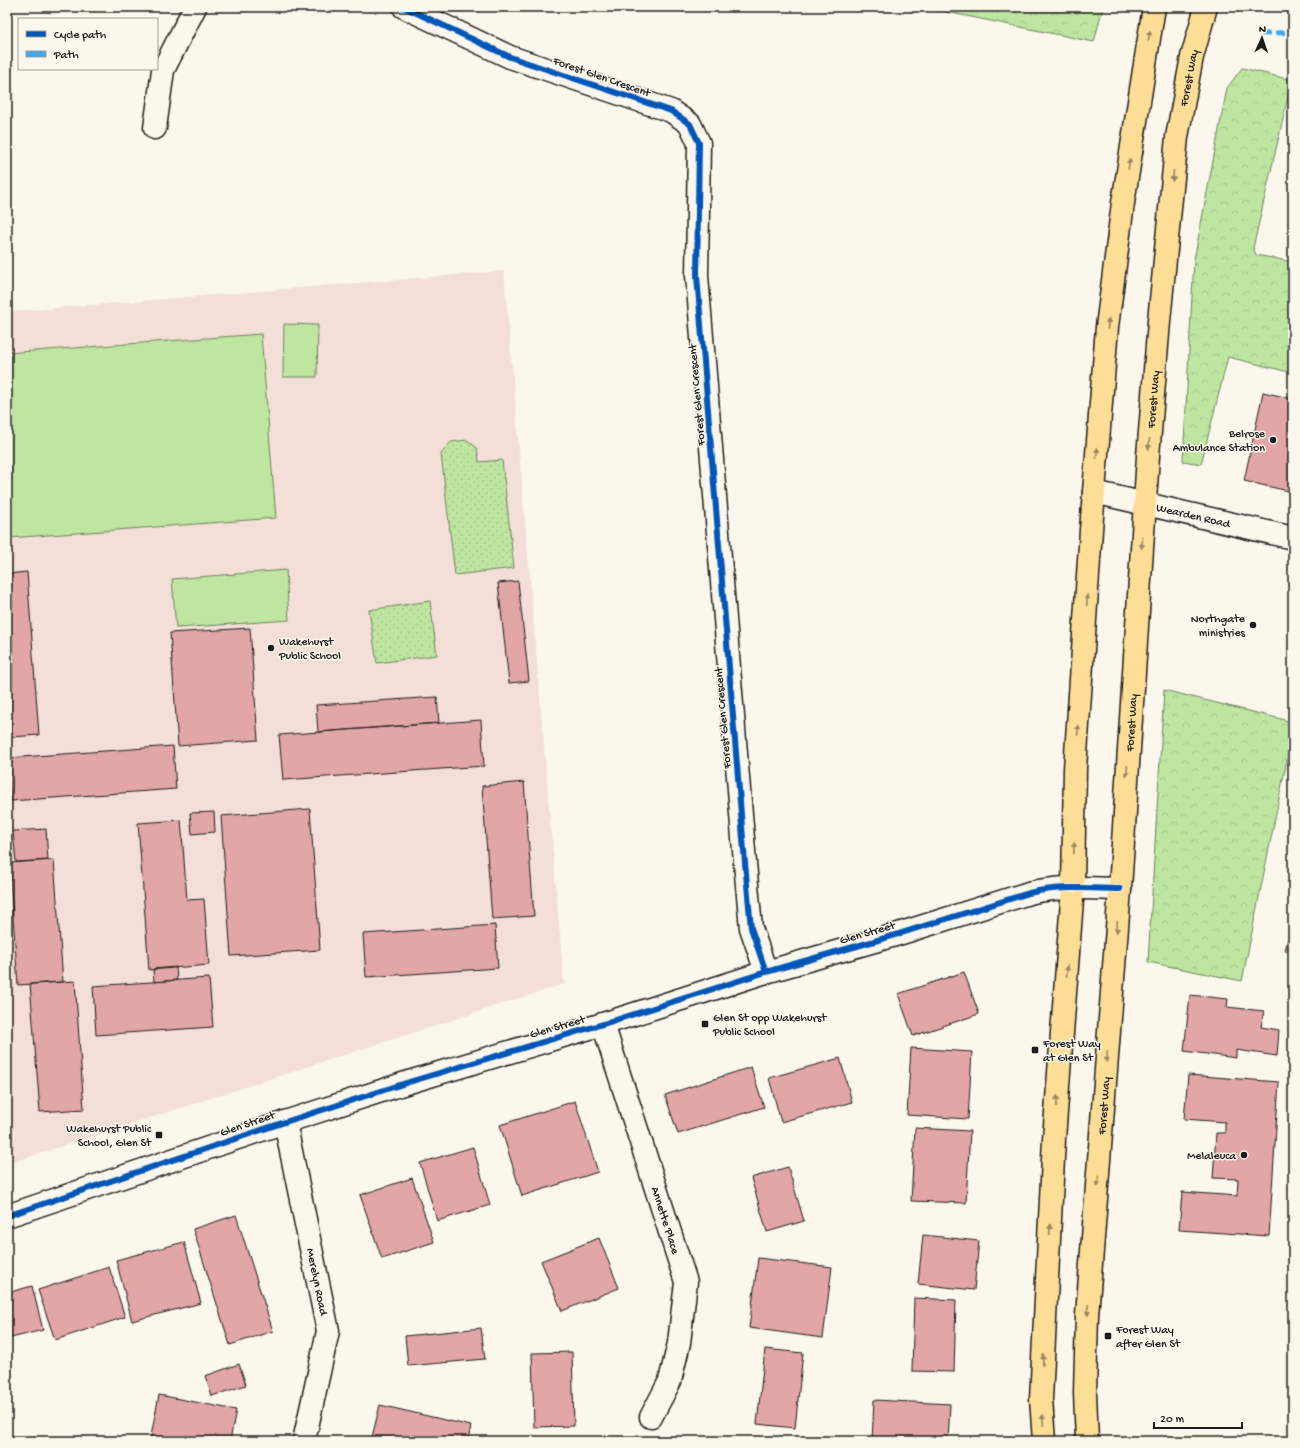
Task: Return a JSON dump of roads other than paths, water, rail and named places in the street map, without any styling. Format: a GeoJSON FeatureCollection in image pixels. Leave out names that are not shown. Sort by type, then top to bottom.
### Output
{"type":"FeatureCollection","features":[{"type":"Feature","properties":{"kind":"main road"},"geometry":{"type":"LineString","coordinates":[[1044,1441],[1041,1398],[1054,1140],[1073,887],[1076,769],[1094,492],[1107,327],[1123,203],[1154,7]]}},
{"type":"Feature","properties":{"kind":"main road","name":"Forest Way"},"geometry":{"type":"LineString","coordinates":[[1087,1441],[1085,1393],[1087,1315],[1120,889],[1145,504],[1159,321],[1177,137],[1192,57],[1206,7]]}},
{"type":"Feature","properties":{"kind":"street"},"geometry":{"type":"LineString","coordinates":[[155,128],[163,70],[195,7]]}},
{"type":"Feature","properties":{"kind":"street","name":"Forest Glen Crescent"},"geometry":{"type":"LineString","coordinates":[[404,7],[510,57],[672,111],[690,124],[699,143],[697,276],[738,784],[752,928],[766,972]]}},
{"type":"Feature","properties":{"kind":"street","name":"Wearden Road"},"geometry":{"type":"LineString","coordinates":[[1094,492],[1293,538]]}},
{"type":"Feature","properties":{"kind":"street","name":"Glen Street"},"geometry":{"type":"LineString","coordinates":[[7,1216],[285,1122],[409,1082],[1029,893],[1042,890],[1073,887],[1120,889]]}},
{"type":"Feature","properties":{"kind":"street","name":"Annette Place"},"geometry":{"type":"LineString","coordinates":[[603,1024],[686,1282],[679,1343],[670,1381],[650,1417]]}},
{"type":"Feature","properties":{"kind":"street","name":"Merelyn Road"},"geometry":{"type":"LineString","coordinates":[[285,1122],[328,1331],[304,1441]]}},
{"type":"Feature","properties":{"kind":"place","name":"Belrose Ambulance Station"},"geometry":{"type":"Point","coordinates":[1273,440]}},
{"type":"Feature","properties":{"kind":"place","name":"Northgate ministries"},"geometry":{"type":"Point","coordinates":[1253,625]}},
{"type":"Feature","properties":{"kind":"place","name":"Wakehurst Public School"},"geometry":{"type":"Point","coordinates":[271,648]}},
{"type":"Feature","properties":{"kind":"place","name":"Glen St opp Wakehurst Public School"},"geometry":{"type":"Point","coordinates":[705,1024]}},
{"type":"Feature","properties":{"kind":"place","name":"Forest Way at Glen St"},"geometry":{"type":"Point","coordinates":[1035,1050]}},
{"type":"Feature","properties":{"kind":"place","name":"Wakehurst Public School, Glen St"},"geometry":{"type":"Point","coordinates":[159,1135]}},
{"type":"Feature","properties":{"kind":"place","name":"Melaleuca"},"geometry":{"type":"Point","coordinates":[1244,1155]}},
{"type":"Feature","properties":{"kind":"place","name":"Forest Way after Glen St"},"geometry":{"type":"Point","coordinates":[1108,1336]}}]}
